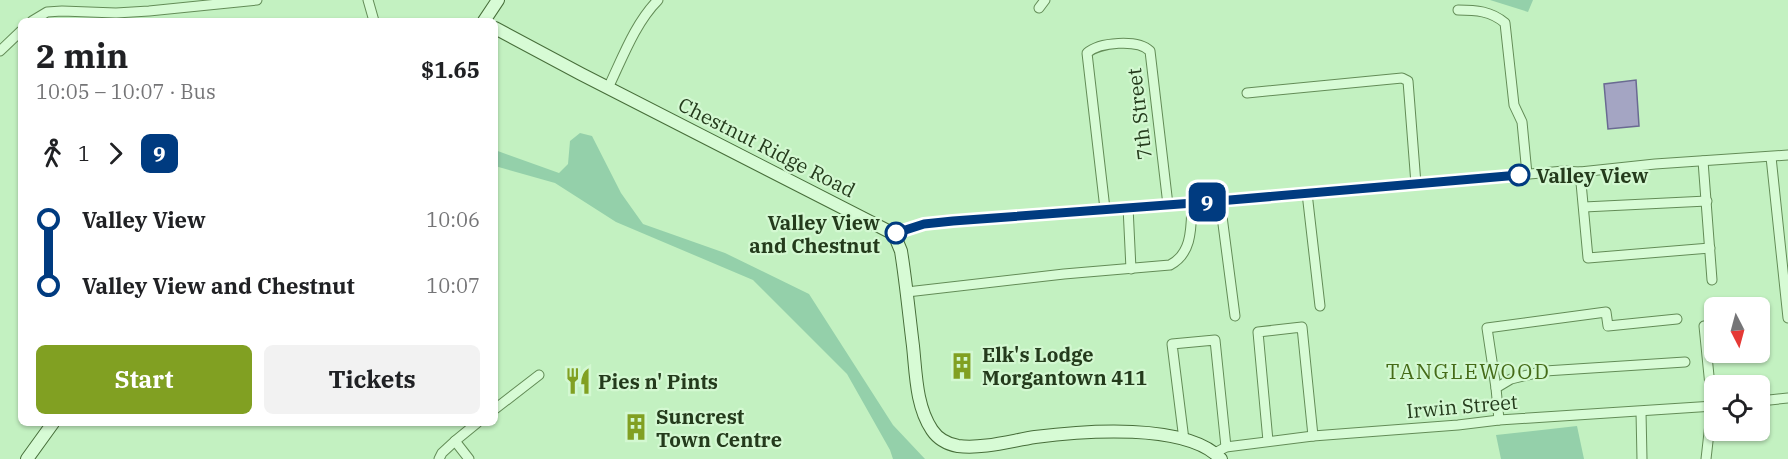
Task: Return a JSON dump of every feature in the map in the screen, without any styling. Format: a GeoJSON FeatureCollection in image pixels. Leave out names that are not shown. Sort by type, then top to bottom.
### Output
{"type":"FeatureCollection","features":[{"type":"Feature","properties":{"kind":"street"},"geometry":{"type":"LineString","coordinates":[[37,18],[47,12],[116,13],[257,0]]}},
{"type":"Feature","properties":{"kind":"street"},"geometry":{"type":"LineString","coordinates":[[368,0],[373,18]]}},
{"type":"Feature","properties":{"kind":"street"},"geometry":{"type":"LineString","coordinates":[[486,18],[498,0]]}},
{"type":"Feature","properties":{"kind":"street"},"geometry":{"type":"LineString","coordinates":[[608,88],[637,28],[658,0]]}},
{"type":"Feature","properties":{"kind":"street"},"geometry":{"type":"LineString","coordinates":[[1458,10],[1486,12],[1499,17],[1505,23],[1514,105],[1522,122],[1527,174]]}},
{"type":"Feature","properties":{"kind":"street","name":"Chestnut Ridge Road"},"geometry":{"type":"LineString","coordinates":[[498,30],[894,234]]}},
{"type":"Feature","properties":{"kind":"street"},"geometry":{"type":"LineString","coordinates":[[0,51],[18,34]]}},
{"type":"Feature","properties":{"kind":"street","name":"7th Street"},"geometry":{"type":"LineString","coordinates":[[1105,209],[1087,53],[1092,48],[1137,43],[1150,51],[1168,205]]}},
{"type":"Feature","properties":{"kind":"street"},"geometry":{"type":"LineString","coordinates":[[1247,93],[1402,78],[1408,81],[1416,184]]}},
{"type":"Feature","properties":{"kind":"street"},"geometry":{"type":"LineString","coordinates":[[1184,440],[1172,344],[1215,340],[1221,453],[1184,440],[1130,432],[1066,433],[978,446],[958,446],[943,442],[932,431],[923,414],[901,251],[894,234],[924,224],[1564,171],[1580,172],[1703,160],[1788,155]]}},
{"type":"Feature","properties":{"kind":"street"},"geometry":{"type":"LineString","coordinates":[[1771,157],[1788,318]]}},
{"type":"Feature","properties":{"kind":"street"},"geometry":{"type":"LineString","coordinates":[[1703,160],[1712,280]]}},
{"type":"Feature","properties":{"kind":"street"},"geometry":{"type":"LineString","coordinates":[[1580,172],[1588,258],[1710,248]]}},
{"type":"Feature","properties":{"kind":"street"},"geometry":{"type":"LineString","coordinates":[[1306,193],[1320,306]]}},
{"type":"Feature","properties":{"kind":"street"},"geometry":{"type":"LineString","coordinates":[[1220,201],[1235,316]]}},
{"type":"Feature","properties":{"kind":"street"},"geometry":{"type":"LineString","coordinates":[[1584,207],[1707,201]]}},
{"type":"Feature","properties":{"kind":"street"},"geometry":{"type":"LineString","coordinates":[[907,292],[1170,265],[1180,259],[1186,250],[1192,203]]}},
{"type":"Feature","properties":{"kind":"street"},"geometry":{"type":"LineString","coordinates":[[1128,207],[1131,268]]}},
{"type":"Feature","properties":{"kind":"street"},"geometry":{"type":"LineString","coordinates":[[1498,420],[1496,388],[1487,328],[1606,312],[1608,326],[1677,319]]}},
{"type":"Feature","properties":{"kind":"street"},"geometry":{"type":"LineString","coordinates":[[1269,441],[1258,332],[1302,327],[1313,436]]}},
{"type":"Feature","properties":{"kind":"street"},"geometry":{"type":"LineString","coordinates":[[1496,388],[1511,379],[1545,371],[1685,362]]}},
{"type":"Feature","properties":{"kind":"street"},"geometry":{"type":"LineString","coordinates":[[498,407],[539,375]]}},
{"type":"Feature","properties":{"kind":"street"},"geometry":{"type":"LineString","coordinates":[[1770,400],[1788,398]]}},
{"type":"Feature","properties":{"kind":"street","name":"Irwin Street"},"geometry":{"type":"LineString","coordinates":[[1221,453],[1269,441],[1313,436],[1458,426],[1498,420],[1704,407]]}},
{"type":"Feature","properties":{"kind":"street"},"geometry":{"type":"LineString","coordinates":[[1641,412],[1642,459]]}},
{"type":"Feature","properties":{"kind":"street"},"geometry":{"type":"LineString","coordinates":[[27,459],[51,426]]}},
{"type":"Feature","properties":{"kind":"street"},"geometry":{"type":"LineString","coordinates":[[439,459],[442,453],[473,426]]}},
{"type":"Feature","properties":{"kind":"street"},"geometry":{"type":"LineString","coordinates":[[455,441],[469,459]]}},
{"type":"Feature","properties":{"kind":"street"},"geometry":{"type":"LineString","coordinates":[[1706,459],[1708,441]]}},
{"type":"Feature","properties":{"kind":"green space"},"geometry":{"type":"Polygon","coordinates":[[[1490,0],[1533,0],[1528,12],[1490,0]]]}},
{"type":"Feature","properties":{"kind":"green space"},"geometry":{"type":"Polygon","coordinates":[[[580,133],[592,136],[621,193],[643,224],[725,253],[809,294],[893,425],[925,459],[893,459],[847,374],[753,280],[616,222],[555,183],[498,167],[498,151],[559,173],[568,164],[570,141],[580,133]]]}},
{"type":"Feature","properties":{"kind":"green space"},"geometry":{"type":"Polygon","coordinates":[[[1577,426],[1584,459],[1501,459],[1496,435],[1577,426]]]}},
{"type":"Feature","properties":{"kind":"water"},"geometry":{"type":"Polygon","coordinates":[[[1636,80],[1639,126],[1608,129],[1604,84],[1636,80]]]}},
{"type":"Feature","properties":{"kind":"bus line","name":"9"},"geometry":{"type":"LineString","coordinates":[[896,233],[924,224],[953,221],[1519,175]]}},
{"type":"Feature","properties":{"kind":"place","name":"Valley View"},"geometry":{"type":"Point","coordinates":[1519,175]}},
{"type":"Feature","properties":{"kind":"place","name":"Valley View and Chestnut"},"geometry":{"type":"Point","coordinates":[896,233]}},
{"type":"Feature","properties":{"kind":"place","name":"Elk's Lodge Morgantown 411"},"geometry":{"type":"Point","coordinates":[962,366]}},
{"type":"Feature","properties":{"kind":"place","name":"Pies n' Pints"},"geometry":{"type":"Point","coordinates":[578,381]}},
{"type":"Feature","properties":{"kind":"place","name":"Suncrest Town Centre"},"geometry":{"type":"Point","coordinates":[636,427]}},
{"type":"Feature","properties":{"kind":"district","name":"TANGLEWOOD"},"geometry":{"type":"Point","coordinates":[1468,371]}}]}
